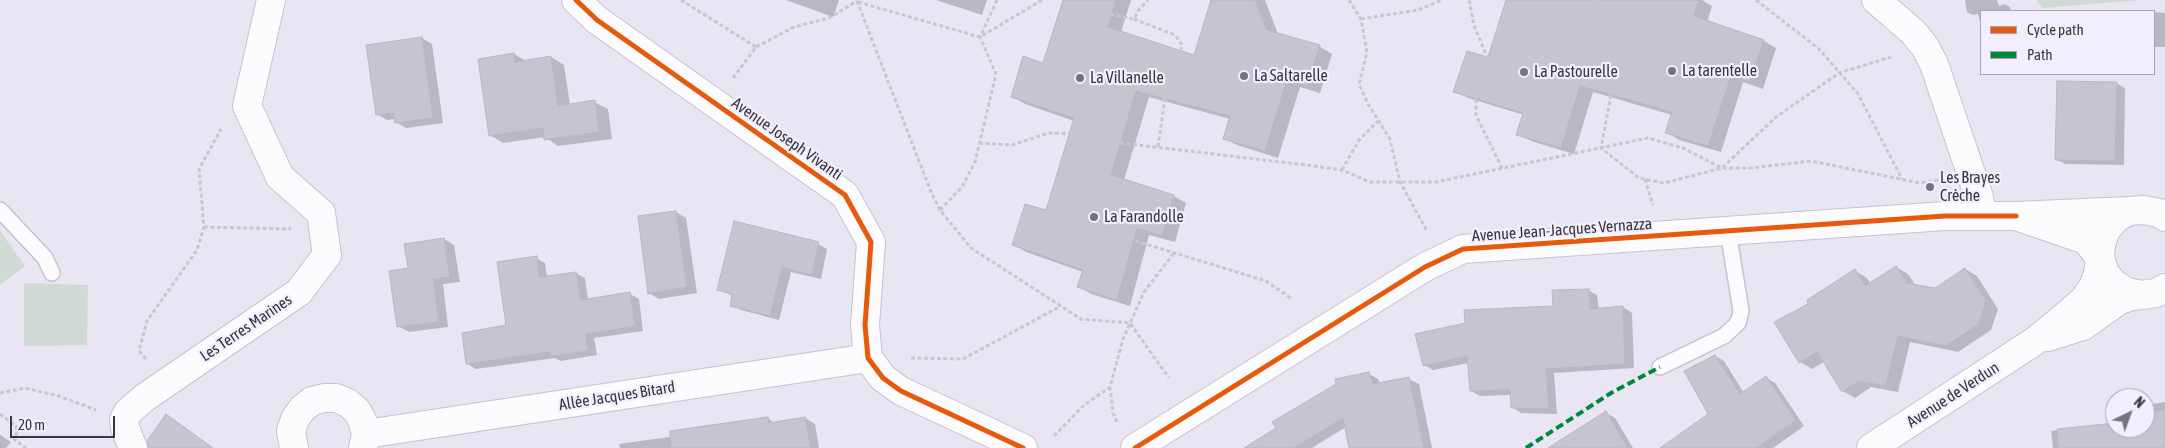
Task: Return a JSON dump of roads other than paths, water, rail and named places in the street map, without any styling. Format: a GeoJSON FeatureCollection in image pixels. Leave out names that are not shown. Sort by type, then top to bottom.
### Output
{"type":"FeatureCollection","features":[{"type":"Feature","properties":{"kind":"street","name":"Les Terres Marines"},"geometry":{"type":"LineString","coordinates":[[133,448],[125,428],[124,420],[128,412],[165,384],[299,292],[327,255],[320,214],[280,177],[247,106],[271,0]]}},
{"type":"Feature","properties":{"kind":"street","name":"Avenue Joseph Vivanti"},"geometry":{"type":"LineString","coordinates":[[576,0],[597,20],[845,195],[871,242],[865,325],[868,358]]}},
{"type":"Feature","properties":{"kind":"street"},"geometry":{"type":"LineString","coordinates":[[1876,0],[1914,33],[1926,47],[1934,64],[1979,197],[1982,216]]}},
{"type":"Feature","properties":{"kind":"street","name":"Avenue Jean-Jacques Vernazza"},"geometry":{"type":"LineString","coordinates":[[1128,438],[1426,267],[1463,249],[1944,216],[2016,216],[2144,210],[2159,213],[2165,217]]}},
{"type":"Feature","properties":{"kind":"street","name":"Avenue de Verdun"},"geometry":{"type":"LineString","coordinates":[[1871,448],[2035,342],[2084,300],[2093,287],[2100,258],[2101,244],[2106,230],[2116,218],[2129,211]]}},
{"type":"Feature","properties":{"kind":"street","name":"Avenue Jean-Jacques Vernazza"},"geometry":{"type":"LineString","coordinates":[[2016,216],[2048,225],[2086,240],[2100,258],[2105,273],[2114,284],[2127,292],[2153,292]]}},
{"type":"Feature","properties":{"kind":"street","name":"Avenue de Verdun"},"geometry":{"type":"LineString","coordinates":[[2035,342],[2083,326],[2118,301],[2153,292]]}},
{"type":"Feature","properties":{"kind":"street"},"geometry":{"type":"LineString","coordinates":[[868,358],[882,378],[900,392],[1023,448]]}},
{"type":"Feature","properties":{"kind":"street","name":"Allée Jacques Bitard"},"geometry":{"type":"LineString","coordinates":[[294,448],[291,431],[295,419],[302,409],[312,401],[324,398],[336,398],[348,403],[357,411],[363,422],[365,441],[868,358]]}},
{"type":"Feature","properties":{"kind":"lane"},"geometry":{"type":"LineString","coordinates":[[0,210],[45,258],[52,273]]}},
{"type":"Feature","properties":{"kind":"lane"},"geometry":{"type":"LineString","coordinates":[[1660,367],[1724,336],[1738,323],[1741,311],[1728,231]]}},
{"type":"Feature","properties":{"kind":"place","name":"La tarentelle"},"geometry":{"type":"Point","coordinates":[1672,71]}},
{"type":"Feature","properties":{"kind":"place","name":"La Pastourelle"},"geometry":{"type":"Point","coordinates":[1524,72]}},
{"type":"Feature","properties":{"kind":"place","name":"La Saltarelle"},"geometry":{"type":"Point","coordinates":[1244,76]}},
{"type":"Feature","properties":{"kind":"place","name":"La Villanelle"},"geometry":{"type":"Point","coordinates":[1080,78]}},
{"type":"Feature","properties":{"kind":"place","name":"Les Brayes Crèche"},"geometry":{"type":"Point","coordinates":[1930,187]}},
{"type":"Feature","properties":{"kind":"place","name":"La Farandolle"},"geometry":{"type":"Point","coordinates":[1094,217]}}]}
